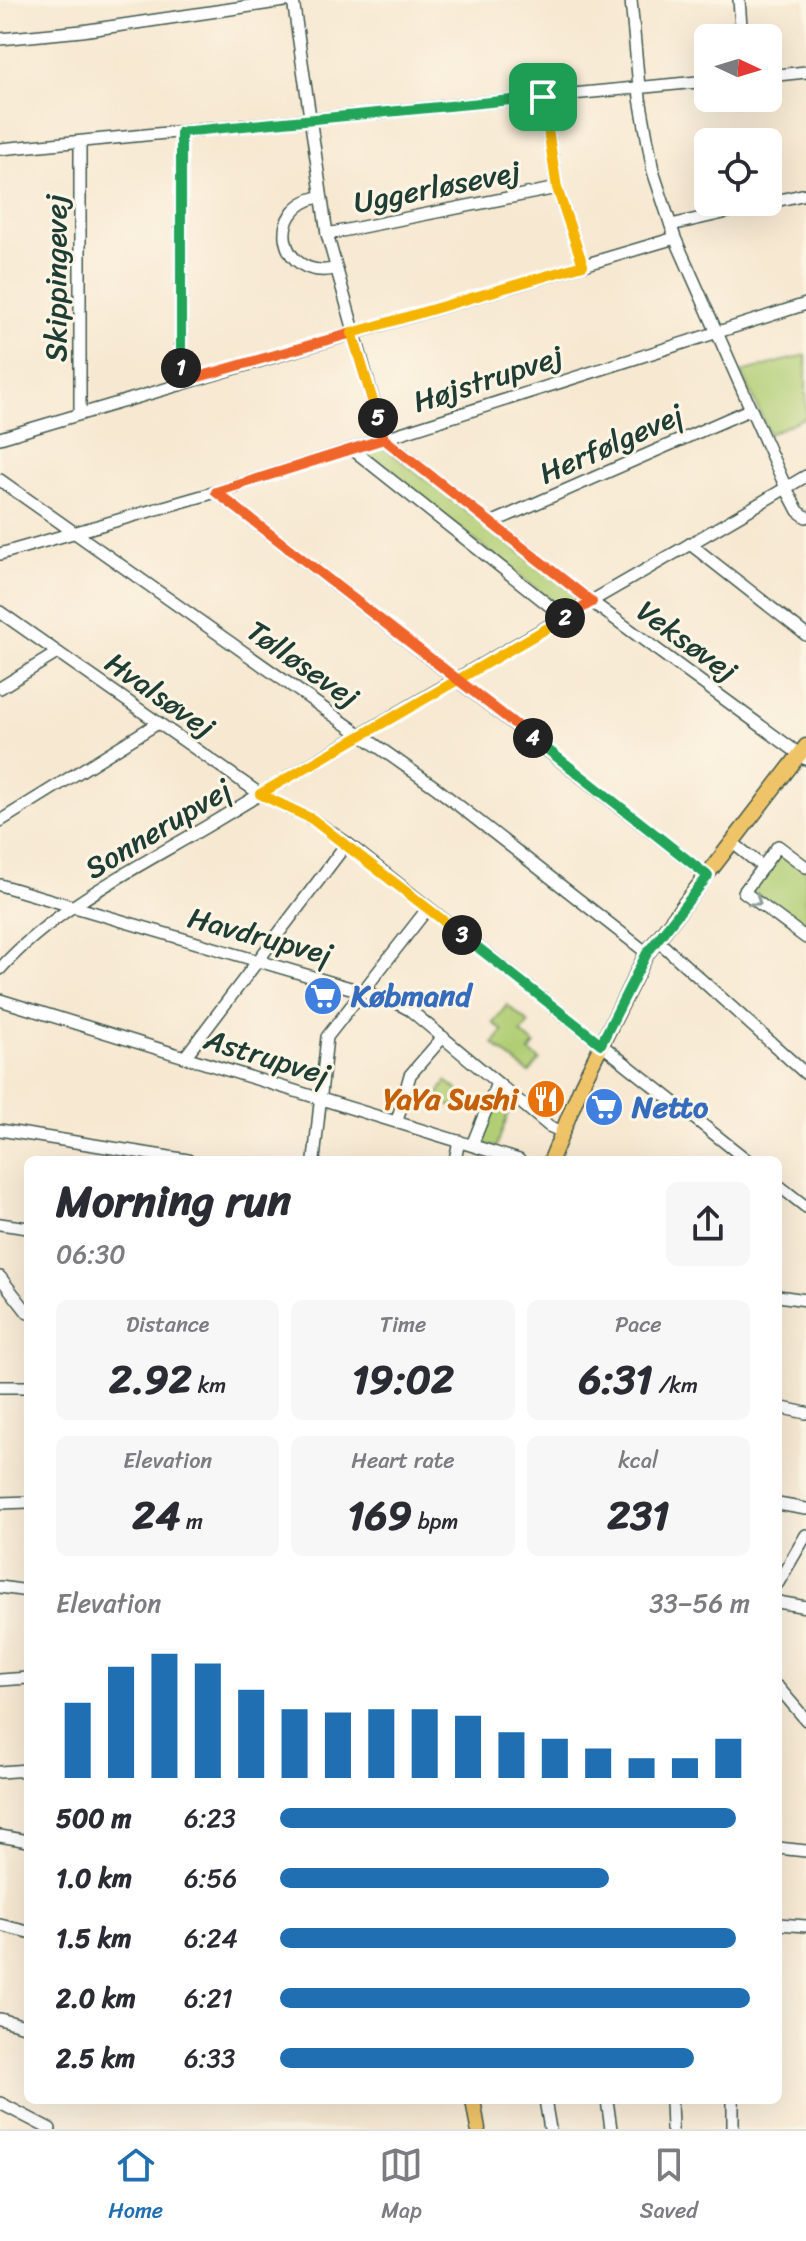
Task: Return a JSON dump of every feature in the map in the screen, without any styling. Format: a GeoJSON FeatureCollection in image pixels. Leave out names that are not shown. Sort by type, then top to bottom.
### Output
{"type":"FeatureCollection","features":[{"type":"Feature","properties":{"kind":"main road"},"geometry":{"type":"LineString","coordinates":[[553,1156],[601,1044],[647,953],[804,753]]}},
{"type":"Feature","properties":{"kind":"main road"},"geometry":{"type":"LineString","coordinates":[[474,2104],[478,2129]]}},
{"type":"Feature","properties":{"kind":"street"},"geometry":{"type":"LineString","coordinates":[[0,39],[292,0],[319,197],[334,269],[384,439]]}},
{"type":"Feature","properties":{"kind":"street"},"geometry":{"type":"LineString","coordinates":[[631,0],[648,153],[675,238],[786,488],[798,511],[806,517]]}},
{"type":"Feature","properties":{"kind":"street"},"geometry":{"type":"LineString","coordinates":[[739,0],[741,24]]}},
{"type":"Feature","properties":{"kind":"street"},"geometry":{"type":"LineString","coordinates":[[782,75],[806,72]]}},
{"type":"Feature","properties":{"kind":"street"},"geometry":{"type":"LineString","coordinates":[[0,149],[694,82]]}},
{"type":"Feature","properties":{"kind":"street"},"geometry":{"type":"LineString","coordinates":[[543,97],[557,188],[583,265]]}},
{"type":"Feature","properties":{"kind":"street"},"geometry":{"type":"LineString","coordinates":[[181,132],[181,382]]}},
{"type":"Feature","properties":{"kind":"street","name":"Skippingevej"},"geometry":{"type":"LineString","coordinates":[[80,142],[80,413]]}},
{"type":"Feature","properties":{"kind":"street","name":"Uggerløsevej"},"geometry":{"type":"LineString","coordinates":[[327,234],[557,188]]}},
{"type":"Feature","properties":{"kind":"street"},"geometry":{"type":"LineString","coordinates":[[671,225],[806,194]]}},
{"type":"Feature","properties":{"kind":"street"},"geometry":{"type":"LineString","coordinates":[[319,197],[309,199],[292,211],[285,232],[286,244],[300,264],[323,271],[334,269]]}},
{"type":"Feature","properties":{"kind":"street"},"geometry":{"type":"LineString","coordinates":[[0,438],[675,238]]}},
{"type":"Feature","properties":{"kind":"street","name":"Højstrupvej"},"geometry":{"type":"LineString","coordinates":[[0,554],[216,492],[806,304]]}},
{"type":"Feature","properties":{"kind":"street","name":"Herfølgevej"},"geometry":{"type":"LineString","coordinates":[[491,523],[751,409]]}},
{"type":"Feature","properties":{"kind":"street","name":"Veksøvej"},"geometry":{"type":"LineString","coordinates":[[384,439],[592,602],[804,753]]}},
{"type":"Feature","properties":{"kind":"street"},"geometry":{"type":"LineString","coordinates":[[352,449],[565,618]]}},
{"type":"Feature","properties":{"kind":"street","name":"Sonnerupvej"},"geometry":{"type":"LineString","coordinates":[[0,969],[17,950],[72,909],[260,794],[806,476]]}},
{"type":"Feature","properties":{"kind":"street","name":"Tølløsevej"},"geometry":{"type":"LineString","coordinates":[[0,480],[435,787],[647,953]]}},
{"type":"Feature","properties":{"kind":"street"},"geometry":{"type":"LineString","coordinates":[[216,492],[708,876]]}},
{"type":"Feature","properties":{"kind":"street"},"geometry":{"type":"LineString","coordinates":[[690,544],[806,635]]}},
{"type":"Feature","properties":{"kind":"street","name":"Hvalsøvej"},"geometry":{"type":"LineString","coordinates":[[0,612],[260,794],[312,819],[347,843],[742,1156]]}},
{"type":"Feature","properties":{"kind":"street"},"geometry":{"type":"LineString","coordinates":[[0,688],[57,653]]}},
{"type":"Feature","properties":{"kind":"street"},"geometry":{"type":"LineString","coordinates":[[0,821],[158,723]]}},
{"type":"Feature","properties":{"kind":"street"},"geometry":{"type":"LineString","coordinates":[[185,1057],[347,843]]}},
{"type":"Feature","properties":{"kind":"street"},"geometry":{"type":"LineString","coordinates":[[733,843],[763,867]]}},
{"type":"Feature","properties":{"kind":"street"},"geometry":{"type":"LineString","coordinates":[[806,867],[778,846],[744,892],[806,938]]}},
{"type":"Feature","properties":{"kind":"street","name":"Havdrupvej"},"geometry":{"type":"LineString","coordinates":[[0,885],[72,909],[365,989],[410,1010],[549,1126],[562,1132]]}},
{"type":"Feature","properties":{"kind":"street"},"geometry":{"type":"LineString","coordinates":[[314,1156],[327,1037],[428,908]]}},
{"type":"Feature","properties":{"kind":"street"},"geometry":{"type":"LineString","coordinates":[[657,940],[806,1074]]}},
{"type":"Feature","properties":{"kind":"street","name":"Astrupvej"},"geometry":{"type":"LineString","coordinates":[[0,1000],[506,1156]]}},
{"type":"Feature","properties":{"kind":"street"},"geometry":{"type":"LineString","coordinates":[[397,1121],[410,1075],[443,1037]]}},
{"type":"Feature","properties":{"kind":"street"},"geometry":{"type":"LineString","coordinates":[[472,1145],[497,1083]]}},
{"type":"Feature","properties":{"kind":"street"},"geometry":{"type":"LineString","coordinates":[[0,1130],[163,1156]]}},
{"type":"Feature","properties":{"kind":"street"},"geometry":{"type":"LineString","coordinates":[[456,1156],[459,1141]]}},
{"type":"Feature","properties":{"kind":"street"},"geometry":{"type":"LineString","coordinates":[[782,1188],[806,1207]]}},
{"type":"Feature","properties":{"kind":"street"},"geometry":{"type":"LineString","coordinates":[[0,1224],[24,1227]]}},
{"type":"Feature","properties":{"kind":"street"},"geometry":{"type":"LineString","coordinates":[[0,1277],[24,1308]]}},
{"type":"Feature","properties":{"kind":"street"},"geometry":{"type":"LineString","coordinates":[[782,1297],[806,1300]]}},
{"type":"Feature","properties":{"kind":"street"},"geometry":{"type":"LineString","coordinates":[[0,1387],[24,1387]]}},
{"type":"Feature","properties":{"kind":"street"},"geometry":{"type":"LineString","coordinates":[[782,1408],[806,1413]]}},
{"type":"Feature","properties":{"kind":"street"},"geometry":{"type":"LineString","coordinates":[[0,1503],[24,1502]]}},
{"type":"Feature","properties":{"kind":"street"},"geometry":{"type":"LineString","coordinates":[[782,1505],[806,1509]]}},
{"type":"Feature","properties":{"kind":"street"},"geometry":{"type":"LineString","coordinates":[[782,1576],[806,1535]]}},
{"type":"Feature","properties":{"kind":"street"},"geometry":{"type":"LineString","coordinates":[[0,1587],[24,1590]]}},
{"type":"Feature","properties":{"kind":"street"},"geometry":{"type":"LineString","coordinates":[[782,1603],[806,1607]]}},
{"type":"Feature","properties":{"kind":"street"},"geometry":{"type":"LineString","coordinates":[[0,1680],[24,1678]]}},
{"type":"Feature","properties":{"kind":"street"},"geometry":{"type":"LineString","coordinates":[[782,1692],[806,1720]]}},
{"type":"Feature","properties":{"kind":"street"},"geometry":{"type":"LineString","coordinates":[[0,1772],[24,1770]]}},
{"type":"Feature","properties":{"kind":"street"},"geometry":{"type":"LineString","coordinates":[[0,1836],[24,1840]]}},
{"type":"Feature","properties":{"kind":"street"},"geometry":{"type":"LineString","coordinates":[[782,1848],[806,1851]]}},
{"type":"Feature","properties":{"kind":"street"},"geometry":{"type":"LineString","coordinates":[[782,1924],[806,1926]]}},
{"type":"Feature","properties":{"kind":"street"},"geometry":{"type":"LineString","coordinates":[[0,1925],[24,1931]]}},
{"type":"Feature","properties":{"kind":"street"},"geometry":{"type":"LineString","coordinates":[[0,2019],[24,2026]]}},
{"type":"Feature","properties":{"kind":"street"},"geometry":{"type":"LineString","coordinates":[[0,2103],[50,2129]]}},
{"type":"Feature","properties":{"kind":"street"},"geometry":{"type":"LineString","coordinates":[[546,2104],[550,2129]]}},
{"type":"Feature","properties":{"kind":"street"},"geometry":{"type":"LineString","coordinates":[[608,2104],[611,2129]]}},
{"type":"Feature","properties":{"kind":"street"},"geometry":{"type":"LineString","coordinates":[[671,2104],[672,2129]]}},
{"type":"Feature","properties":{"kind":"street"},"geometry":{"type":"LineString","coordinates":[[733,2104],[733,2129]]}},
{"type":"Feature","properties":{"kind":"green space"},"geometry":{"type":"Polygon","coordinates":[[[806,355],[806,417],[769,434],[742,372],[806,355]]]}},
{"type":"Feature","properties":{"kind":"green space"},"geometry":{"type":"Polygon","coordinates":[[[381,445],[584,601],[566,612],[362,452],[381,445]]]}},
{"type":"Feature","properties":{"kind":"green space"},"geometry":{"type":"Polygon","coordinates":[[[782,851],[806,870],[806,933],[749,892],[782,851]]]}},
{"type":"Feature","properties":{"kind":"green space"},"geometry":{"type":"Polygon","coordinates":[[[507,1005],[529,1023],[521,1033],[535,1045],[529,1052],[540,1060],[529,1073],[493,1044],[503,1031],[493,1023],[507,1005]]]}},
{"type":"Feature","properties":{"kind":"green space"},"geometry":{"type":"Polygon","coordinates":[[[446,1081],[463,1094],[454,1107],[436,1100],[446,1081]]]}},
{"type":"Feature","properties":{"kind":"green space"},"geometry":{"type":"Polygon","coordinates":[[[495,1096],[510,1109],[496,1148],[477,1142],[495,1096]]]}},
{"type":"Feature","properties":{"kind":"place","name":"Købmand"},"geometry":{"type":"Point","coordinates":[323,996]}},
{"type":"Feature","properties":{"kind":"place","name":"YaYa Sushi"},"geometry":{"type":"Point","coordinates":[546,1099]}},
{"type":"Feature","properties":{"kind":"place","name":"Netto"},"geometry":{"type":"Point","coordinates":[604,1107]}},
{"type":"Feature","properties":{"kind":"route"},"geometry":{"type":"LineString","coordinates":[[543,97],[181,132],[181,382],[352,333],[384,439],[592,602],[459,680],[260,794],[312,819],[347,843],[601,1044],[647,953],[708,876],[459,680],[216,492],[384,439],[371,395],[352,333],[583,265],[557,188],[543,97]]}}]}
